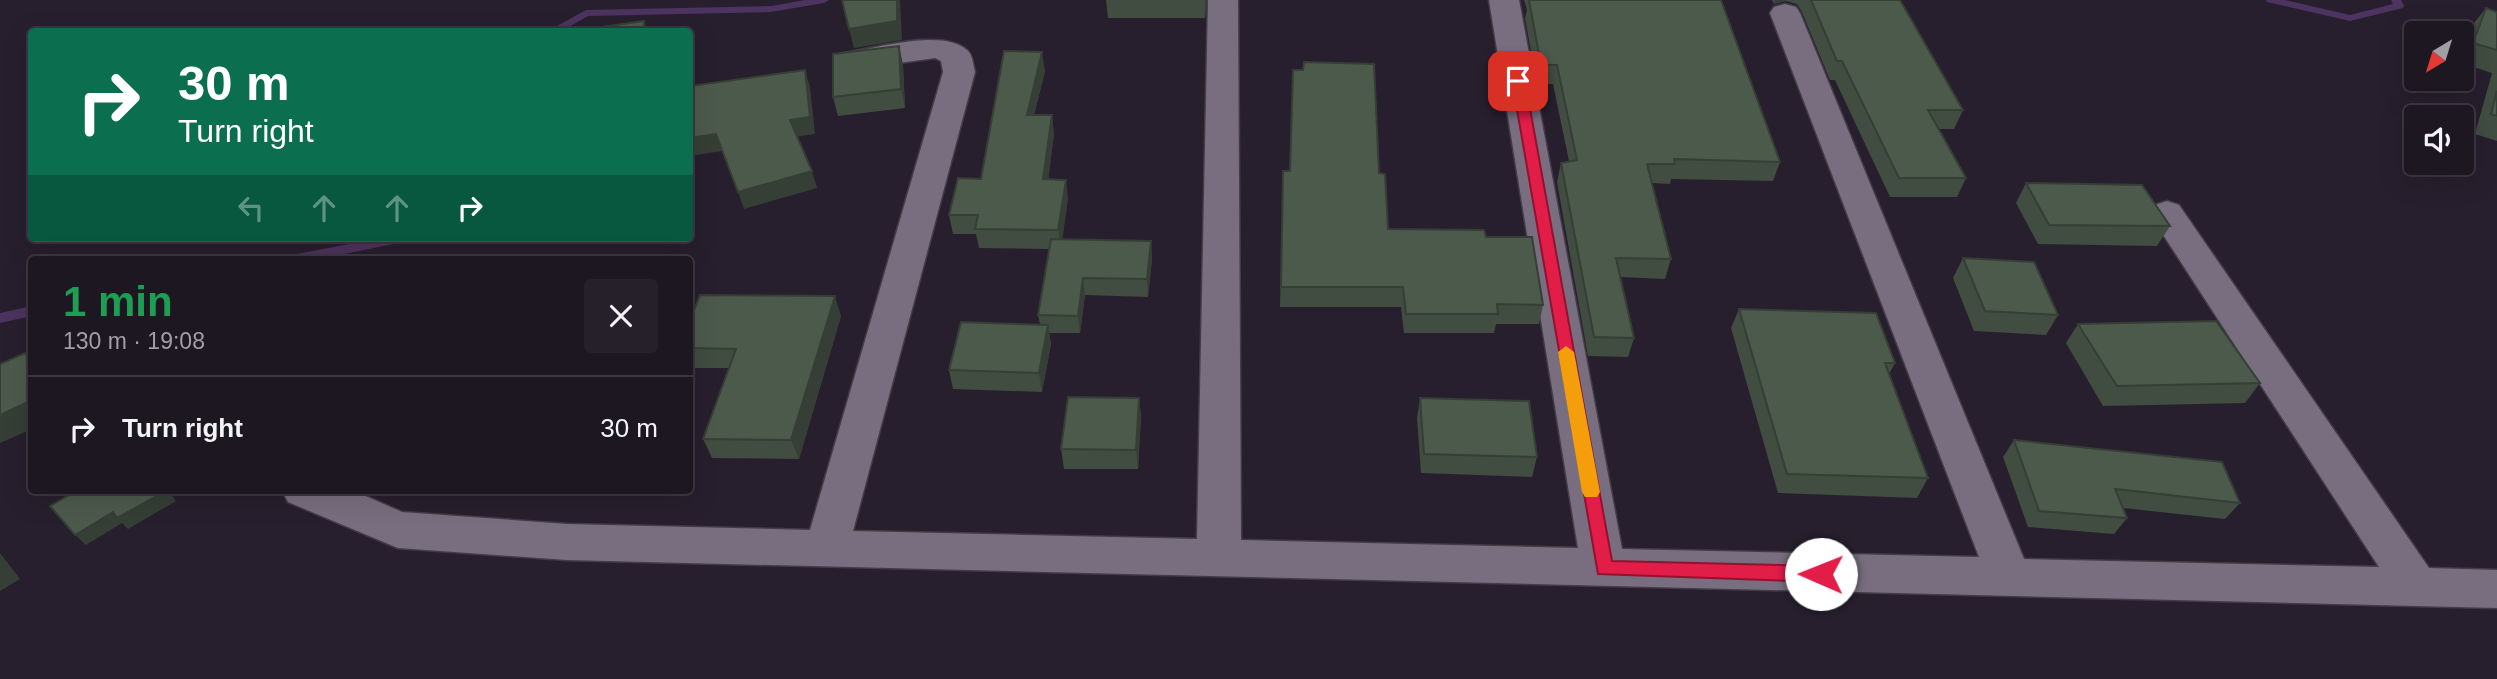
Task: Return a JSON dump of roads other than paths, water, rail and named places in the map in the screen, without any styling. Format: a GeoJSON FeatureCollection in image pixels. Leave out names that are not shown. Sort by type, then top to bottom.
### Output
{"type":"FeatureCollection","features":[{"type":"Feature","properties":{"kind":"street"},"geometry":{"type":"LineString","coordinates":[[1219,559],[1223,0]]}},
{"type":"Feature","properties":{"kind":"street"},"geometry":{"type":"LineString","coordinates":[[1504,0],[1605,569]]}},
{"type":"Feature","properties":{"kind":"street"},"geometry":{"type":"LineString","coordinates":[[1785,13],[2010,579]]}},
{"type":"Feature","properties":{"kind":"street"},"geometry":{"type":"LineString","coordinates":[[826,549],[959,72],[956,56],[939,49],[844,62]]}},
{"type":"Feature","properties":{"kind":"street"},"geometry":{"type":"LineString","coordinates":[[2167,213],[2416,586]]}},
{"type":"Feature","properties":{"kind":"street"},"geometry":{"type":"LineString","coordinates":[[315,494],[398,530],[567,542],[2497,589]]}},
{"type":"Feature","properties":{"kind":"waterway"},"geometry":{"type":"LineString","coordinates":[[558,28],[586,13],[771,9],[824,0]]}},
{"type":"Feature","properties":{"kind":"waterway"},"geometry":{"type":"LineString","coordinates":[[2271,0],[2350,18],[2399,6],[2396,0]]}},
{"type":"Feature","properties":{"kind":"waterway"},"geometry":{"type":"LineString","coordinates":[[312,256],[383,242]]}},
{"type":"Feature","properties":{"kind":"waterway"},"geometry":{"type":"LineString","coordinates":[[0,318],[28,312]]}}]}
